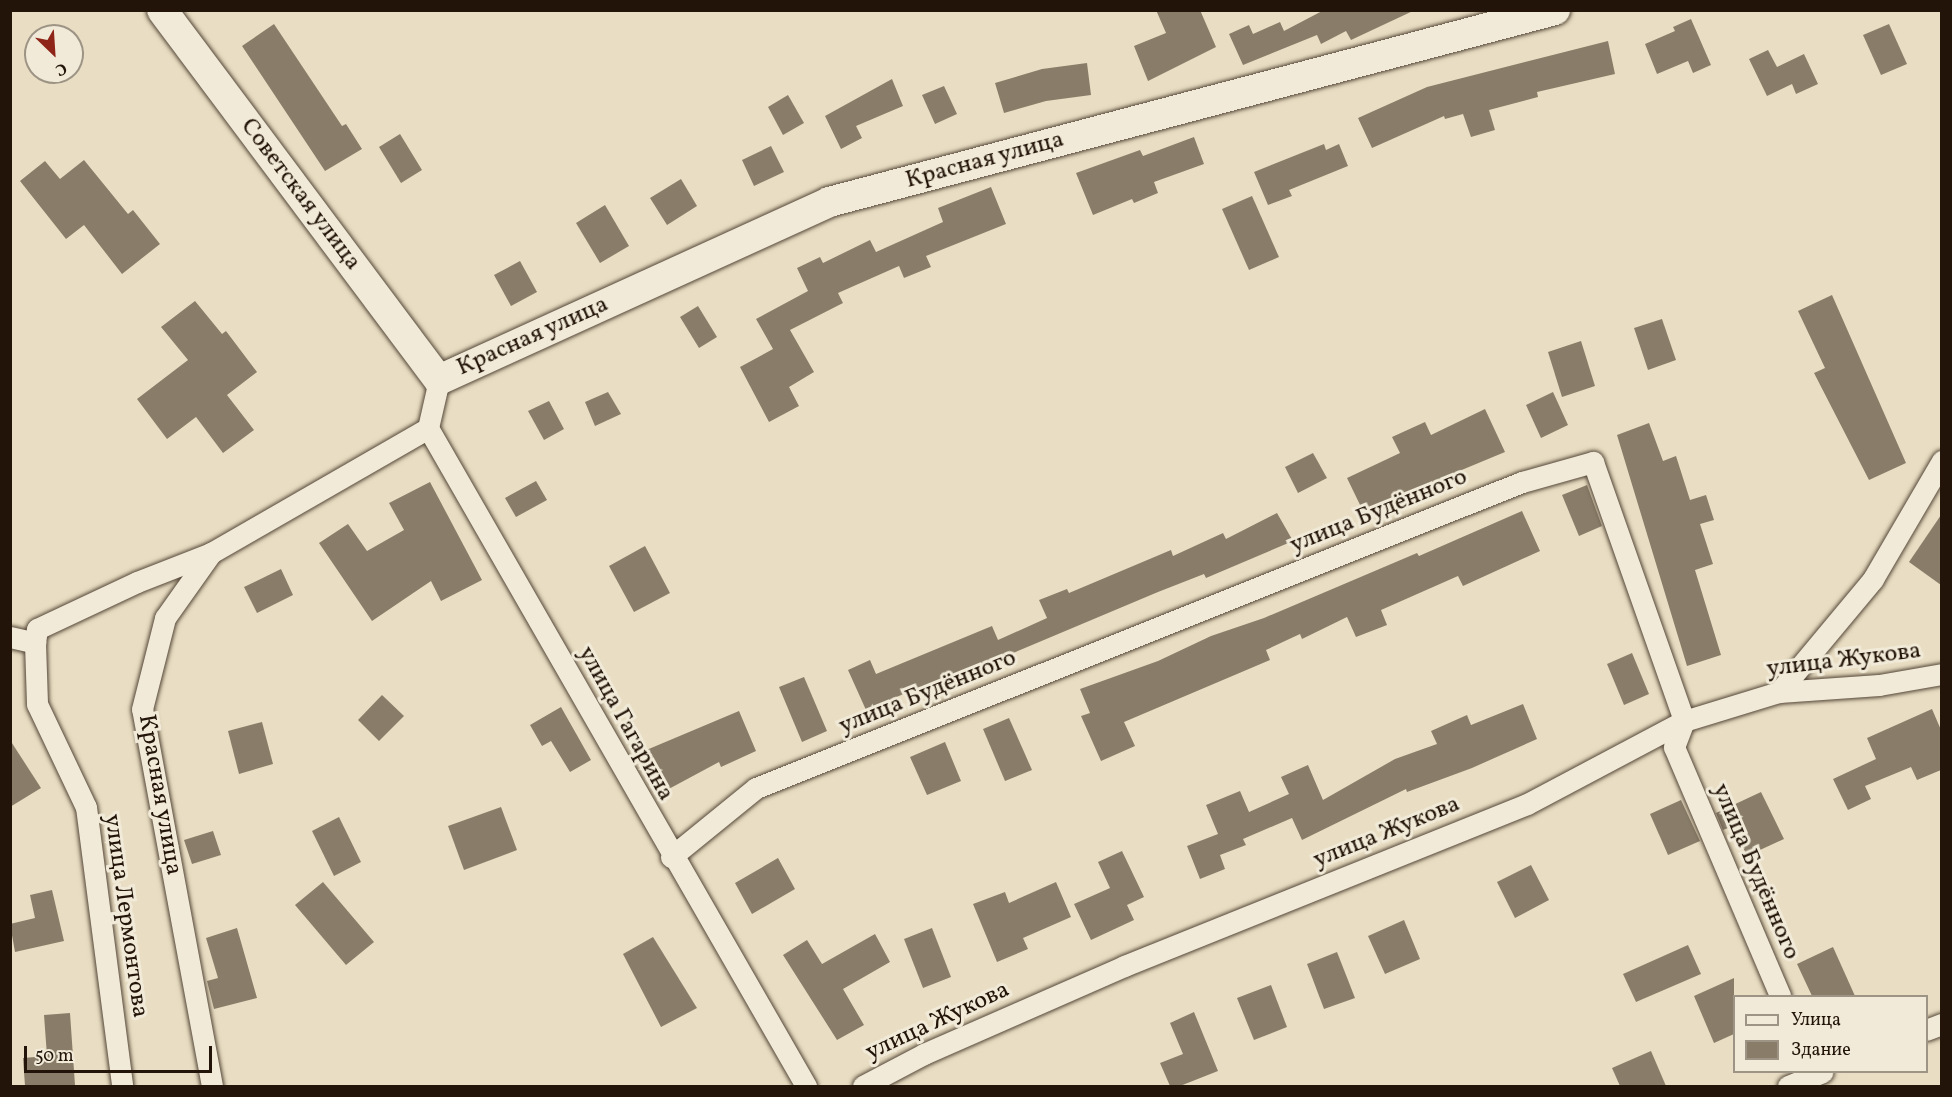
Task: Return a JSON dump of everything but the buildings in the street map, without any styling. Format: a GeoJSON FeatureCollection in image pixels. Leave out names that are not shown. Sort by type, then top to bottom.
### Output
{"type":"FeatureCollection","features":[{"type":"Feature","properties":{"kind":"main road","name":"Советская улица"},"geometry":{"type":"LineString","coordinates":[[162,10],[439,380]]}},
{"type":"Feature","properties":{"kind":"main road","name":"Красная улица"},"geometry":{"type":"LineString","coordinates":[[439,380],[830,202],[1537,13]]}},
{"type":"Feature","properties":{"kind":"street"},"geometry":{"type":"LineString","coordinates":[[429,428],[439,380]]}},
{"type":"Feature","properties":{"kind":"street","name":"Красная улица"},"geometry":{"type":"LineString","coordinates":[[212,1086],[142,709],[165,618],[211,553],[429,428]]}},
{"type":"Feature","properties":{"kind":"street","name":"улица Гагарина"},"geometry":{"type":"LineString","coordinates":[[429,428],[671,857],[806,1086]]}},
{"type":"Feature","properties":{"kind":"street"},"geometry":{"type":"LineString","coordinates":[[1779,692],[1873,579],[1941,461]]}},
{"type":"Feature","properties":{"kind":"street","name":"улица Будённого"},"geometry":{"type":"LineString","coordinates":[[671,857],[756,788],[1522,482],[1593,462],[1684,721],[1674,747],[1780,995]]}},
{"type":"Feature","properties":{"kind":"street"},"geometry":{"type":"LineString","coordinates":[[10,637],[35,643],[37,629],[137,582],[211,553]]}},
{"type":"Feature","properties":{"kind":"street","name":"улица Лермонтова"},"geometry":{"type":"LineString","coordinates":[[35,643],[37,704],[86,807],[122,1086]]}},
{"type":"Feature","properties":{"kind":"street","name":"улица Жукова"},"geometry":{"type":"LineString","coordinates":[[863,1086],[924,1054],[1124,966],[1527,804],[1684,721],[1779,692],[1879,685],[1941,674]]}},
{"type":"Feature","properties":{"kind":"street"},"geometry":{"type":"LineString","coordinates":[[1788,1086],[1816,1073]]}}]}
